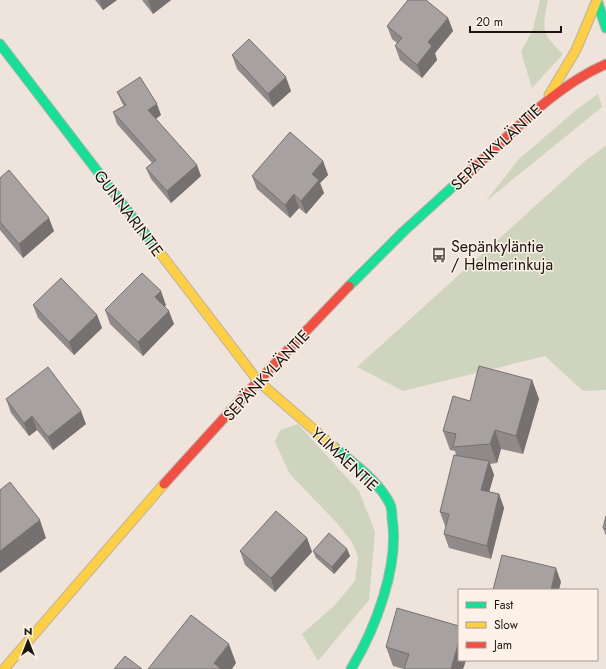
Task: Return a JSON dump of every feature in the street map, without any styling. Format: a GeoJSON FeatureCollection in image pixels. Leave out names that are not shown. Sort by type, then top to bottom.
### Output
{"type":"FeatureCollection","features":[{"type":"Feature","properties":{"kind":"main road"},"geometry":{"type":"LineString","coordinates":[[597,0],[606,28]]}},
{"type":"Feature","properties":{"kind":"main road","name":"SEPÄNKYLÄNTIE"},"geometry":{"type":"LineString","coordinates":[[547,99],[576,50],[597,0]]}},
{"type":"Feature","properties":{"kind":"main road","name":"GUNNARINTIE"},"geometry":{"type":"LineString","coordinates":[[0,44],[258,381]]}},
{"type":"Feature","properties":{"kind":"main road","name":"SEPÄNKYLÄNTIE"},"geometry":{"type":"LineString","coordinates":[[4,669],[140,511],[258,381],[397,238],[547,99],[593,69],[606,64]]}},
{"type":"Feature","properties":{"kind":"main road","name":"YLIMÄENTIE"},"geometry":{"type":"LineString","coordinates":[[258,381],[371,479],[390,504],[394,533],[387,587],[364,646],[351,669]]}},
{"type":"Feature","properties":{"kind":"green space"},"geometry":{"type":"Polygon","coordinates":[[[540,0],[548,0],[544,24],[545,30],[551,41],[563,54],[532,88],[521,52],[533,29],[540,0]]]}},
{"type":"Feature","properties":{"kind":"green space"},"geometry":{"type":"Polygon","coordinates":[[[598,94],[602,107],[485,202],[519,159],[576,110],[598,94]]]}},
{"type":"Feature","properties":{"kind":"green space"},"geometry":{"type":"Polygon","coordinates":[[[606,146],[606,390],[583,391],[545,356],[403,391],[357,367],[586,160],[606,146]]]}},
{"type":"Feature","properties":{"kind":"green space"},"geometry":{"type":"Polygon","coordinates":[[[298,424],[359,491],[375,532],[369,600],[318,661],[302,634],[333,607],[355,581],[358,557],[352,542],[336,522],[290,474],[275,442],[280,430],[298,424]]]}},
{"type":"Feature","properties":{"kind":"building"},"geometry":{"type":"Polygon","coordinates":[[[408,0],[426,0],[448,18],[428,42],[432,46],[417,65],[395,46],[402,38],[387,26],[408,0]]]}},
{"type":"Feature","properties":{"kind":"building"},"geometry":{"type":"Polygon","coordinates":[[[249,39],[286,77],[268,94],[232,55],[249,39]]]}},
{"type":"Feature","properties":{"kind":"building"},"geometry":{"type":"Polygon","coordinates":[[[140,77],[157,104],[148,110],[197,165],[167,191],[146,168],[156,160],[113,112],[126,105],[117,92],[140,77]]]}},
{"type":"Feature","properties":{"kind":"building"},"geometry":{"type":"Polygon","coordinates":[[[290,132],[323,161],[312,174],[319,180],[301,201],[294,194],[285,205],[252,176],[290,132]]]}},
{"type":"Feature","properties":{"kind":"building"},"geometry":{"type":"Polygon","coordinates":[[[9,170],[49,218],[19,244],[0,222],[0,178],[9,170]]]}},
{"type":"Feature","properties":{"kind":"building"},"geometry":{"type":"Polygon","coordinates":[[[142,273],[161,291],[155,297],[169,311],[138,342],[105,310],[142,273]]]}},
{"type":"Feature","properties":{"kind":"building"},"geometry":{"type":"Polygon","coordinates":[[[61,278],[97,315],[69,342],[33,305],[61,278]]]}},
{"type":"Feature","properties":{"kind":"building"},"geometry":{"type":"Polygon","coordinates":[[[479,366],[532,380],[516,436],[495,430],[490,444],[453,447],[456,434],[443,431],[453,396],[470,401],[479,366]]]}},
{"type":"Feature","properties":{"kind":"building"},"geometry":{"type":"Polygon","coordinates":[[[48,367],[81,411],[48,437],[32,416],[24,423],[6,399],[48,367]]]}},
{"type":"Feature","properties":{"kind":"building"},"geometry":{"type":"Polygon","coordinates":[[[454,455],[489,461],[481,490],[499,494],[487,546],[444,534],[449,514],[440,512],[454,455]]]}},
{"type":"Feature","properties":{"kind":"building"},"geometry":{"type":"Polygon","coordinates":[[[10,482],[40,520],[0,551],[0,490],[10,482]]]}},
{"type":"Feature","properties":{"kind":"building"},"geometry":{"type":"Polygon","coordinates":[[[276,511],[307,538],[271,578],[240,551],[276,511]]]}},
{"type":"Feature","properties":{"kind":"building"},"geometry":{"type":"Polygon","coordinates":[[[606,516],[606,529],[603,528],[606,516]]]}},
{"type":"Feature","properties":{"kind":"building"},"geometry":{"type":"Polygon","coordinates":[[[329,533],[347,549],[332,567],[313,551],[329,533]]]}},
{"type":"Feature","properties":{"kind":"building"},"geometry":{"type":"Polygon","coordinates":[[[502,555],[556,568],[551,589],[493,589],[502,555]]]}},
{"type":"Feature","properties":{"kind":"building"},"geometry":{"type":"Polygon","coordinates":[[[397,608],[458,626],[458,644],[451,669],[404,669],[409,654],[386,647],[397,608]]]}},
{"type":"Feature","properties":{"kind":"building"},"geometry":{"type":"Polygon","coordinates":[[[191,615],[229,644],[214,663],[221,669],[148,669],[191,615]]]}},
{"type":"Feature","properties":{"kind":"building"},"geometry":{"type":"Polygon","coordinates":[[[125,656],[142,669],[114,669],[125,656]]]}},
{"type":"Feature","properties":{"kind":"traffic: fast"},"geometry":{"type":"LineString","coordinates":[[597,0],[606,28]]}},
{"type":"Feature","properties":{"kind":"traffic: fast"},"geometry":{"type":"LineString","coordinates":[[0,44],[157,249]]}},
{"type":"Feature","properties":{"kind":"traffic: fast"},"geometry":{"type":"LineString","coordinates":[[349,286],[404,231],[459,181]]}},
{"type":"Feature","properties":{"kind":"traffic: fast"},"geometry":{"type":"LineString","coordinates":[[334,447],[365,472],[385,495],[391,507],[394,536],[389,576],[384,596],[369,636],[351,669]]}},
{"type":"Feature","properties":{"kind":"traffic: slow"},"geometry":{"type":"LineString","coordinates":[[549,95],[576,50],[597,0]]}},
{"type":"Feature","properties":{"kind":"traffic: slow"},"geometry":{"type":"LineString","coordinates":[[157,249],[258,381],[334,447]]}},
{"type":"Feature","properties":{"kind":"traffic: slow"},"geometry":{"type":"LineString","coordinates":[[4,669],[164,484]]}},
{"type":"Feature","properties":{"kind":"traffic: jam"},"geometry":{"type":"LineString","coordinates":[[459,181],[546,102],[565,87],[606,64]]}},
{"type":"Feature","properties":{"kind":"traffic: jam"},"geometry":{"type":"LineString","coordinates":[[164,484],[244,396],[349,286]]}},
{"type":"Feature","properties":{"kind":"place","name":"Sepänkyläntie / Helmerinkuja"},"geometry":{"type":"Point","coordinates":[439,255]}}]}
